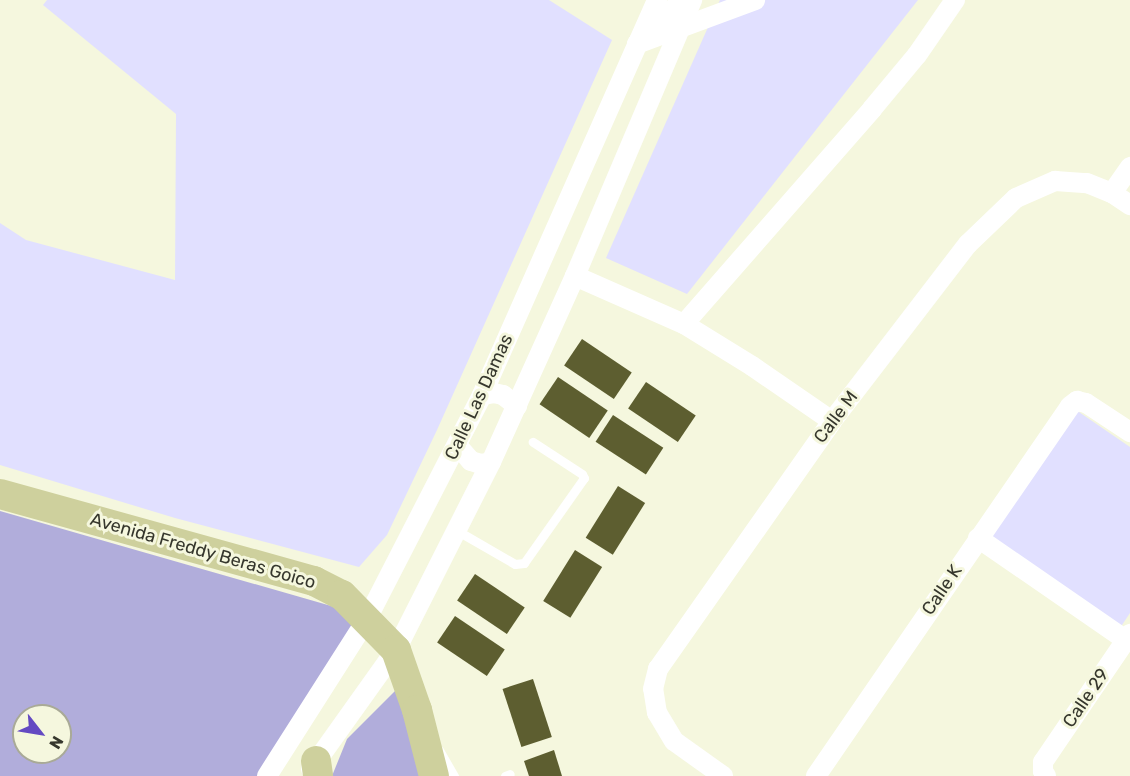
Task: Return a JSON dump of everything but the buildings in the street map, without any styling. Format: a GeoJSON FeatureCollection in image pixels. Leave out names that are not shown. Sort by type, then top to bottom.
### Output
{"type":"FeatureCollection","features":[{"type":"Feature","properties":{"kind":"main road","name":"Avenida Freddy Beras Goico"},"geometry":{"type":"LineString","coordinates":[[0,494],[314,581],[342,595],[396,650],[434,776]]}},
{"type":"Feature","properties":{"kind":"street","name":"Calle Las Damas"},"geometry":{"type":"LineString","coordinates":[[267,776],[367,619],[457,445],[482,394],[657,0]]}},
{"type":"Feature","properties":{"kind":"street"},"geometry":{"type":"LineString","coordinates":[[637,44],[662,0]]}},
{"type":"Feature","properties":{"kind":"street"},"geometry":{"type":"LineString","coordinates":[[637,44],[682,0]]}},
{"type":"Feature","properties":{"kind":"street","name":"Calle Las Damas"},"geometry":{"type":"LineString","coordinates":[[314,771],[396,650],[491,462],[575,276],[692,0]]}},
{"type":"Feature","properties":{"kind":"street"},"geometry":{"type":"LineString","coordinates":[[637,44],[755,0]]}},
{"type":"Feature","properties":{"kind":"street"},"geometry":{"type":"LineString","coordinates":[[684,324],[902,73],[955,0]]}},
{"type":"Feature","properties":{"kind":"street"},"geometry":{"type":"LineString","coordinates":[[1112,193],[1130,167]]}},
{"type":"Feature","properties":{"kind":"street","name":"Calle M"},"geometry":{"type":"LineString","coordinates":[[723,776],[674,741],[657,713],[653,689],[658,669],[832,421],[968,244],[1016,198],[1055,181],[1087,183],[1112,193],[1130,205]]}},
{"type":"Feature","properties":{"kind":"street"},"geometry":{"type":"LineString","coordinates":[[575,276],[684,324],[752,366],[832,421]]}},
{"type":"Feature","properties":{"kind":"street"},"geometry":{"type":"LineString","coordinates":[[482,394],[503,395],[517,406]]}},
{"type":"Feature","properties":{"kind":"street","name":"Calle K"},"geometry":{"type":"LineString","coordinates":[[816,776],[1070,406],[1077,401],[1086,403],[1130,432]]}},
{"type":"Feature","properties":{"kind":"street"},"geometry":{"type":"LineString","coordinates":[[457,445],[471,461],[481,464],[491,462]]}},
{"type":"Feature","properties":{"kind":"street"},"geometry":{"type":"LineString","coordinates":[[978,538],[1128,637]]}},
{"type":"Feature","properties":{"kind":"street","name":"Calle 29"},"geometry":{"type":"LineString","coordinates":[[1044,769],[1128,637]]}},
{"type":"Feature","properties":{"kind":"lane"},"geometry":{"type":"LineString","coordinates":[[456,530],[515,564],[524,563],[584,478],[582,474],[533,442]]}},
{"type":"Feature","properties":{"kind":"lane"},"geometry":{"type":"LineString","coordinates":[[421,727],[454,776]]}},
{"type":"Feature","properties":{"kind":"shaded area"},"geometry":{"type":"Polygon","coordinates":[[[47,0],[549,0],[612,40],[437,430],[387,535],[359,567],[175,518],[0,465],[0,223],[26,240],[175,280],[176,114],[43,5],[47,0]]]}},
{"type":"Feature","properties":{"kind":"shaded area"},"geometry":{"type":"Polygon","coordinates":[[[720,0],[918,0],[687,294],[606,258],[720,0]]]}},
{"type":"Feature","properties":{"kind":"shaded area"},"geometry":{"type":"Polygon","coordinates":[[[1076,410],[1130,447],[1130,613],[1114,637],[982,548],[1076,410]]]}},
{"type":"Feature","properties":{"kind":"shaded area"},"geometry":{"type":"Polygon","coordinates":[[[0,511],[366,616],[258,776],[0,776],[0,511]]]}},
{"type":"Feature","properties":{"kind":"shaded area"},"geometry":{"type":"Polygon","coordinates":[[[396,690],[424,776],[332,776],[347,739],[396,690]]]}}]}
